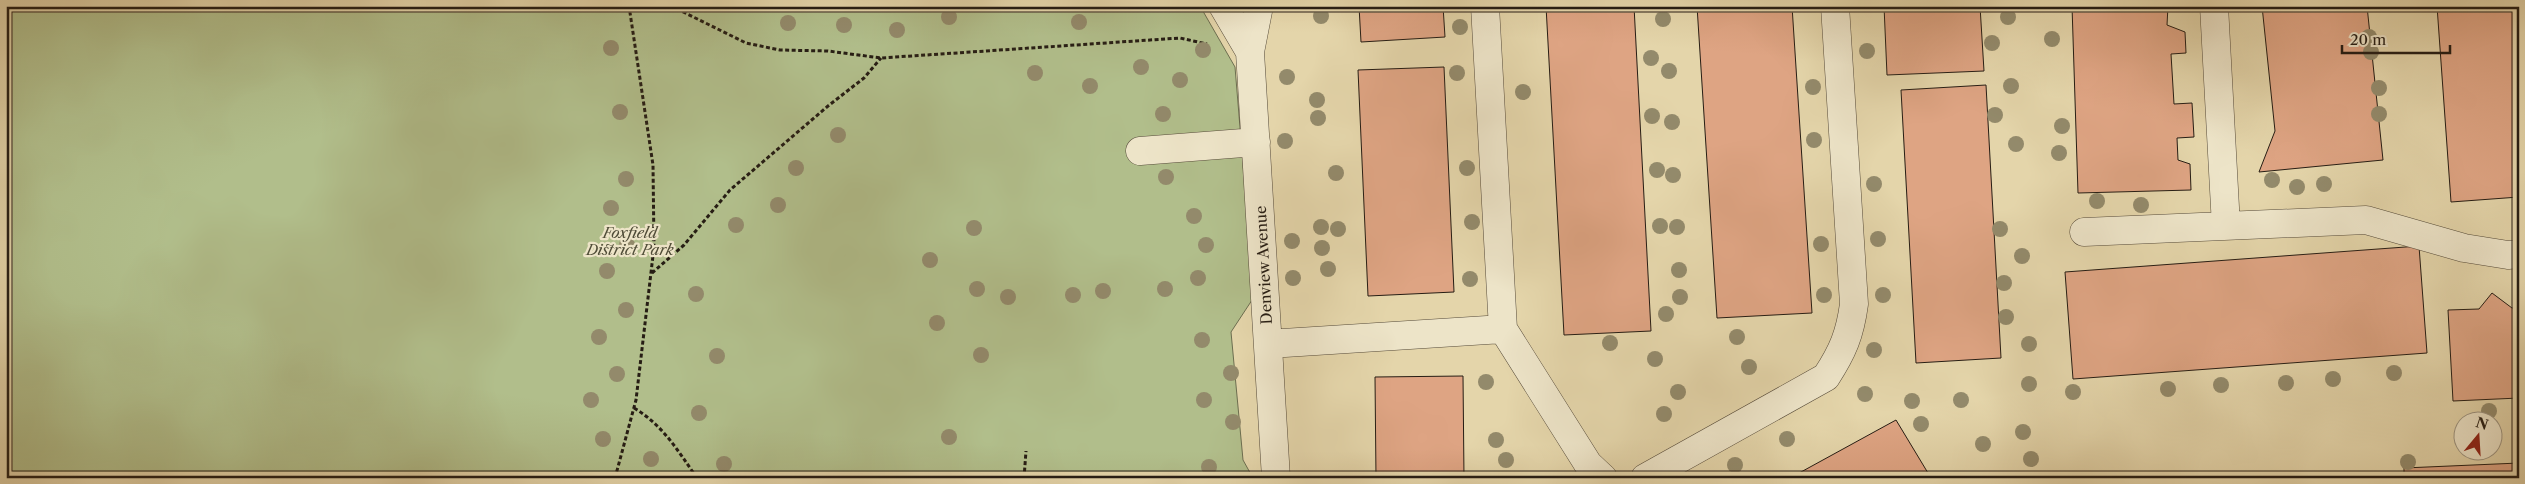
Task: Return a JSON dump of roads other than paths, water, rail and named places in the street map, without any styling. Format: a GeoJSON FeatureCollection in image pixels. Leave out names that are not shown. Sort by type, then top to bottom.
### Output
{"type":"FeatureCollection","features":[{"type":"Feature","properties":{"kind":"street","name":"Denview Avenue"},"geometry":{"type":"LineString","coordinates":[[1223,6],[1250,52]]}},
{"type":"Feature","properties":{"kind":"street","name":"Denview Avenue"},"geometry":{"type":"LineString","coordinates":[[1259,6],[1250,52],[1276,478]]}},
{"type":"Feature","properties":{"kind":"street"},"geometry":{"type":"LineString","coordinates":[[1485,6],[1504,329],[1588,464],[1603,478]]}},
{"type":"Feature","properties":{"kind":"street"},"geometry":{"type":"LineString","coordinates":[[1645,478],[1826,377],[1840,354],[1851,330],[1854,304],[1835,6]]}},
{"type":"Feature","properties":{"kind":"street"},"geometry":{"type":"LineString","coordinates":[[2214,6],[2226,226]]}},
{"type":"Feature","properties":{"kind":"street"},"geometry":{"type":"LineString","coordinates":[[1140,151],[1256,142]]}},
{"type":"Feature","properties":{"kind":"street"},"geometry":{"type":"LineString","coordinates":[[2084,232],[2366,220],[2464,248],[2508,255],[2519,254]]}},
{"type":"Feature","properties":{"kind":"street"},"geometry":{"type":"LineString","coordinates":[[1268,344],[1504,329]]}},
{"type":"Feature","properties":{"kind":"park label","name":"Foxfield District Park"},"geometry":{"type":"Point","coordinates":[630,242]}}]}
